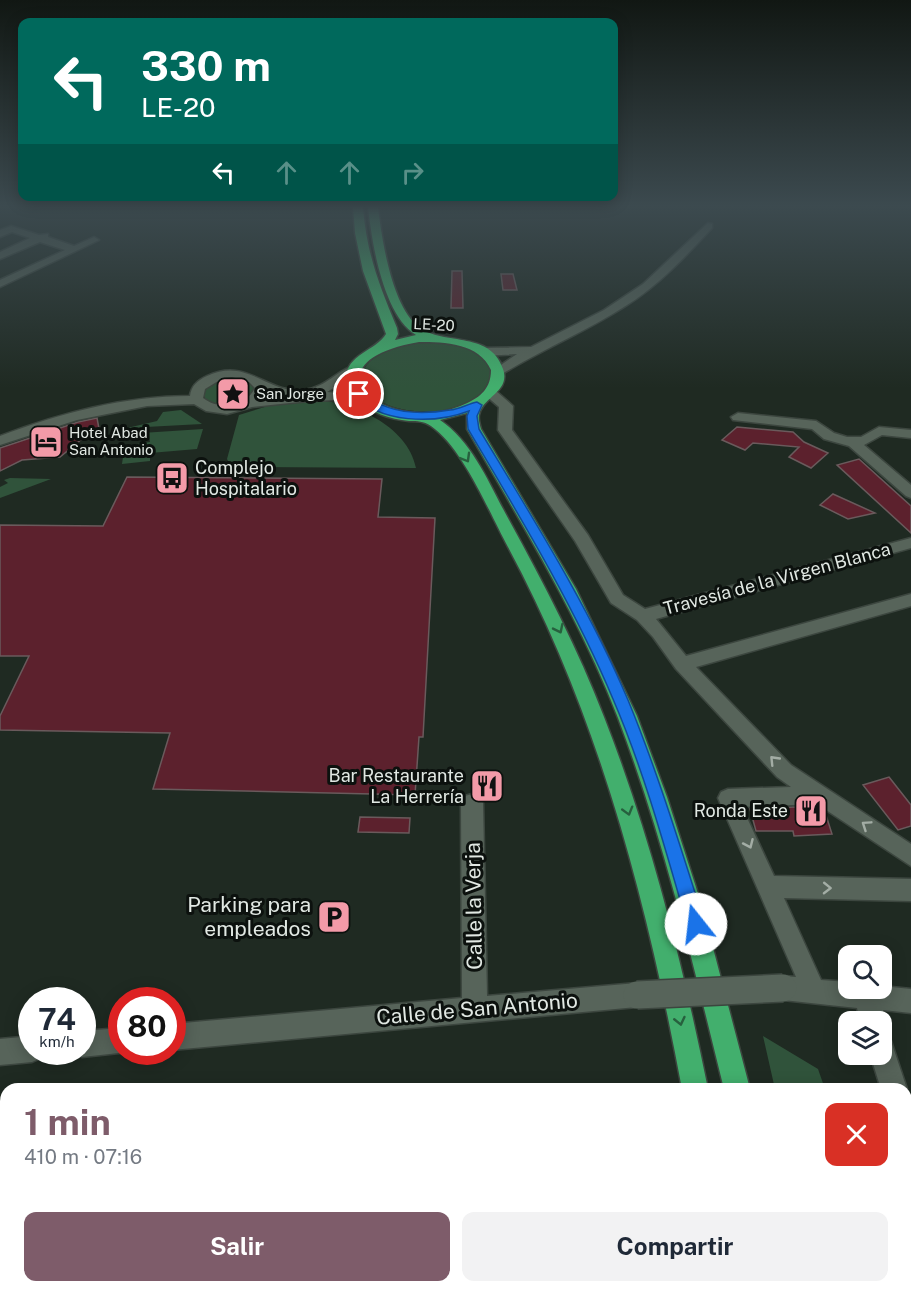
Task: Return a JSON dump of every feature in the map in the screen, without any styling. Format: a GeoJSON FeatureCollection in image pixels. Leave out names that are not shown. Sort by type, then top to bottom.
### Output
{"type":"FeatureCollection","features":[{"type":"Feature","properties":{"kind":"highway","name":"LE-20"},"geometry":{"type":"LineString","coordinates":[[367,267],[391,328],[392,334],[386,345]]}},
{"type":"Feature","properties":{"kind":"highway","name":"LE-20"},"geometry":{"type":"LineString","coordinates":[[386,267],[412,327],[430,338]]}},
{"type":"Feature","properties":{"kind":"highway","name":"LE-20"},"geometry":{"type":"LineString","coordinates":[[354,370],[361,360],[386,345],[408,339],[430,338],[458,341],[483,352],[498,371]]}},
{"type":"Feature","properties":{"kind":"highway"},"geometry":{"type":"LineString","coordinates":[[354,370],[354,386],[366,401],[395,413],[426,417],[454,413],[484,399]]}},
{"type":"Feature","properties":{"kind":"highway"},"geometry":{"type":"LineString","coordinates":[[498,371],[496,386],[472,416],[474,429],[568,589],[613,681],[639,745],[692,906],[736,1083]]}},
{"type":"Feature","properties":{"kind":"highway"},"geometry":{"type":"LineString","coordinates":[[426,417],[443,426],[457,441],[543,596],[588,696],[618,780],[646,877],[694,1083]]}},
{"type":"Feature","properties":{"kind":"street"},"geometry":{"type":"LineString","coordinates":[[1,283],[35,267]]}},
{"type":"Feature","properties":{"kind":"street"},"geometry":{"type":"LineString","coordinates":[[498,371],[518,358],[547,345],[625,302],[668,267]]}},
{"type":"Feature","properties":{"kind":"street"},"geometry":{"type":"LineString","coordinates":[[483,352],[520,351],[547,345]]}},
{"type":"Feature","properties":{"kind":"street"},"geometry":{"type":"LineString","coordinates":[[0,441],[93,412],[198,393],[210,379],[226,375],[242,374],[288,394],[298,394],[331,386],[354,370]]}},
{"type":"Feature","properties":{"kind":"street"},"geometry":{"type":"LineString","coordinates":[[251,402],[261,393],[262,387],[255,379]]}},
{"type":"Feature","properties":{"kind":"street"},"geometry":{"type":"LineString","coordinates":[[0,429],[99,400],[142,392],[198,393]]}},
{"type":"Feature","properties":{"kind":"street"},"geometry":{"type":"LineString","coordinates":[[198,393],[206,407],[215,409],[234,409],[251,402],[325,394],[354,397],[366,401]]}},
{"type":"Feature","properties":{"kind":"street"},"geometry":{"type":"LineString","coordinates":[[484,399],[506,406],[505,430],[582,538],[616,599],[643,616],[659,632],[682,664],[784,771],[911,856]]}},
{"type":"Feature","properties":{"kind":"street"},"geometry":{"type":"LineString","coordinates":[[738,417],[816,425],[824,434],[832,438],[858,441],[874,437],[879,431],[911,434]]}},
{"type":"Feature","properties":{"kind":"street"},"geometry":{"type":"LineString","coordinates":[[858,441],[911,480]]}},
{"type":"Feature","properties":{"kind":"street"},"geometry":{"type":"LineString","coordinates":[[858,441],[911,493]]}},
{"type":"Feature","properties":{"kind":"street","name":"Travesía de la Virgen Blanca"},"geometry":{"type":"LineString","coordinates":[[643,616],[911,543]]}},
{"type":"Feature","properties":{"kind":"street"},"geometry":{"type":"LineString","coordinates":[[682,664],[911,600]]}},
{"type":"Feature","properties":{"kind":"street"},"geometry":{"type":"LineString","coordinates":[[811,989],[809,979],[728,798],[820,795]]}},
{"type":"Feature","properties":{"kind":"street","name":"Calle la Verja"},"geometry":{"type":"LineString","coordinates":[[472,803],[475,1008]]}},
{"type":"Feature","properties":{"kind":"street"},"geometry":{"type":"LineString","coordinates":[[768,887],[911,890]]}},
{"type":"Feature","properties":{"kind":"street","name":"Calle de San Antonio"},"geometry":{"type":"LineString","coordinates":[[186,1036],[637,995],[783,988],[838,992]]}},
{"type":"Feature","properties":{"kind":"street","name":"Calle de San Antonio"},"geometry":{"type":"LineString","coordinates":[[892,998],[911,1001]]}},
{"type":"Feature","properties":{"kind":"street"},"geometry":{"type":"LineString","coordinates":[[0,1052],[18,1050]]}},
{"type":"Feature","properties":{"kind":"street"},"geometry":{"type":"LineString","coordinates":[[887,1065],[892,1083]]}},
{"type":"Feature","properties":{"kind":"green space"},"geometry":{"type":"Polygon","coordinates":[[[423,342],[467,348],[486,359],[492,367],[493,377],[487,390],[469,403],[445,410],[400,409],[375,398],[367,389],[363,378],[365,368],[371,361],[392,349],[423,342]]]}},
{"type":"Feature","properties":{"kind":"green space"},"geometry":{"type":"Polygon","coordinates":[[[234,378],[249,382],[253,387],[254,390],[244,400],[220,406],[207,400],[203,393],[209,386],[220,380],[234,378]]]}},
{"type":"Feature","properties":{"kind":"green space"},"geometry":{"type":"Polygon","coordinates":[[[311,400],[343,405],[375,418],[402,439],[411,453],[416,468],[241,467],[229,463],[227,459],[239,415],[268,406],[311,400]]]}},
{"type":"Feature","properties":{"kind":"green space"},"geometry":{"type":"Polygon","coordinates":[[[181,410],[202,424],[127,428],[157,421],[163,412],[181,410]]]}},
{"type":"Feature","properties":{"kind":"green space"},"geometry":{"type":"Polygon","coordinates":[[[203,429],[197,449],[150,453],[150,461],[122,464],[123,457],[137,444],[150,442],[149,437],[124,440],[126,434],[203,429]]]}},
{"type":"Feature","properties":{"kind":"green space"},"geometry":{"type":"Polygon","coordinates":[[[10,478],[51,479],[0,498],[0,487],[8,483],[4,480],[10,478]]]}},
{"type":"Feature","properties":{"kind":"green space"},"geometry":{"type":"Polygon","coordinates":[[[763,1036],[818,1069],[823,1083],[774,1083],[763,1036]]]}},
{"type":"Feature","properties":{"kind":"building"},"geometry":{"type":"Polygon","coordinates":[[[452,271],[462,271],[463,308],[451,308],[452,271]]]}},
{"type":"Feature","properties":{"kind":"building"},"geometry":{"type":"Polygon","coordinates":[[[501,274],[513,274],[517,290],[503,290],[501,274]]]}},
{"type":"Feature","properties":{"kind":"building","name":"Hotel Abad San Antonio"},"geometry":{"type":"Polygon","coordinates":[[[97,418],[100,434],[88,434],[60,457],[22,460],[0,471],[0,448],[97,418]]]}},
{"type":"Feature","properties":{"kind":"building"},"geometry":{"type":"Polygon","coordinates":[[[737,427],[793,432],[804,442],[828,453],[811,468],[789,457],[799,447],[753,443],[745,450],[722,440],[737,427]]]}},
{"type":"Feature","properties":{"kind":"building"},"geometry":{"type":"Polygon","coordinates":[[[859,459],[911,506],[911,533],[837,465],[859,459]]]}},
{"type":"Feature","properties":{"kind":"building"},"geometry":{"type":"Polygon","coordinates":[[[127,477],[382,479],[378,517],[435,518],[423,737],[419,737],[415,795],[153,789],[170,733],[0,730],[0,716],[29,656],[0,656],[0,525],[103,526],[127,477]]]}},
{"type":"Feature","properties":{"kind":"building"},"geometry":{"type":"Polygon","coordinates":[[[833,494],[875,513],[848,519],[820,505],[833,494]]]}},
{"type":"Feature","properties":{"kind":"building"},"geometry":{"type":"Polygon","coordinates":[[[889,777],[911,805],[911,826],[898,830],[863,785],[889,777]]]}},
{"type":"Feature","properties":{"kind":"building"},"geometry":{"type":"Polygon","coordinates":[[[818,807],[825,812],[832,834],[794,836],[793,831],[756,831],[750,809],[818,807]]]}},
{"type":"Feature","properties":{"kind":"building"},"geometry":{"type":"Polygon","coordinates":[[[360,817],[410,818],[409,833],[358,832],[360,817]]]}},
{"type":"Feature","properties":{"kind":"place","name":"San Jorge"},"geometry":{"type":"Point","coordinates":[233,394]}},
{"type":"Feature","properties":{"kind":"place","name":"Hotel Abad San Antonio"},"geometry":{"type":"Point","coordinates":[46,442]}},
{"type":"Feature","properties":{"kind":"place","name":"Complejo Hospitalario"},"geometry":{"type":"Point","coordinates":[172,478]}},
{"type":"Feature","properties":{"kind":"place","name":"Bar Restaurante La Herrería"},"geometry":{"type":"Point","coordinates":[487,786]}},
{"type":"Feature","properties":{"kind":"place","name":"Ronda Este"},"geometry":{"type":"Point","coordinates":[811,811]}},
{"type":"Feature","properties":{"kind":"place","name":"Parking para empleados"},"geometry":{"type":"Point","coordinates":[334,917]}},
{"type":"Feature","properties":{"kind":"route"},"geometry":{"type":"LineString","coordinates":[[359,394],[366,401],[385,410],[426,417],[454,413],[477,405],[472,416],[474,429],[568,589],[613,681],[657,797],[696,924]]}}]}
